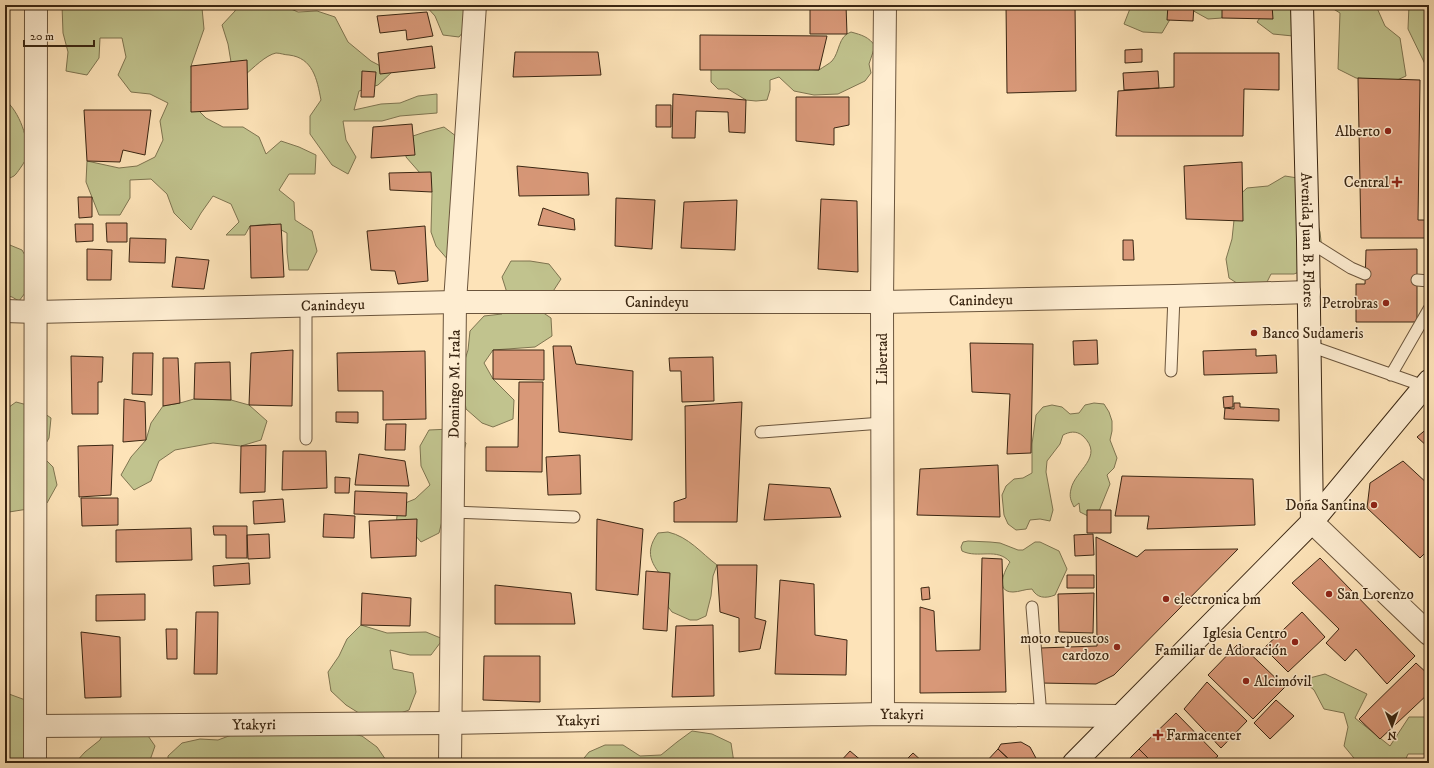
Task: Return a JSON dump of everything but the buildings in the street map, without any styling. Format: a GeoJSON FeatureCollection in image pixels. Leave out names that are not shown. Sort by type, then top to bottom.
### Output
{"type":"FeatureCollection","features":[{"type":"Feature","properties":{"kind":"street"},"geometry":{"type":"LineString","coordinates":[[35,763],[36,5]]}},
{"type":"Feature","properties":{"kind":"street","name":"Domingo M. Irala"},"geometry":{"type":"LineString","coordinates":[[450,763],[454,512],[455,302],[475,5]]}},
{"type":"Feature","properties":{"kind":"street","name":"Libertad"},"geometry":{"type":"LineString","coordinates":[[882,714],[882,302],[885,5]]}},
{"type":"Feature","properties":{"kind":"street","name":"Avenida Juan B. Flores"},"geometry":{"type":"LineString","coordinates":[[1302,5],[1309,292],[1312,522]]}},
{"type":"Feature","properties":{"kind":"street","name":"Canindeyu"},"geometry":{"type":"LineString","coordinates":[[5,311],[36,312],[455,302],[882,302],[1309,292]]}},
{"type":"Feature","properties":{"kind":"street"},"geometry":{"type":"LineString","coordinates":[[1074,763],[1312,522],[1426,384]]}},
{"type":"Feature","properties":{"kind":"street"},"geometry":{"type":"LineString","coordinates":[[1312,522],[1429,634]]}},
{"type":"Feature","properties":{"kind":"street","name":"Ytakyri"},"geometry":{"type":"LineString","coordinates":[[36,726],[450,724],[882,714],[1120,716]]}},
{"type":"Feature","properties":{"kind":"lane"},"geometry":{"type":"LineString","coordinates":[[1308,241],[1351,268],[1365,274]]}},
{"type":"Feature","properties":{"kind":"lane"},"geometry":{"type":"LineString","coordinates":[[1417,280],[1429,282]]}},
{"type":"Feature","properties":{"kind":"lane"},"geometry":{"type":"LineString","coordinates":[[1172,371],[1174,296]]}},
{"type":"Feature","properties":{"kind":"lane"},"geometry":{"type":"LineString","coordinates":[[306,305],[306,439]]}},
{"type":"Feature","properties":{"kind":"lane"},"geometry":{"type":"LineString","coordinates":[[1391,375],[1429,309]]}},
{"type":"Feature","properties":{"kind":"lane"},"geometry":{"type":"LineString","coordinates":[[1310,346],[1391,375],[1426,384]]}},
{"type":"Feature","properties":{"kind":"lane"},"geometry":{"type":"LineString","coordinates":[[761,432],[882,423]]}},
{"type":"Feature","properties":{"kind":"lane"},"geometry":{"type":"LineString","coordinates":[[454,512],[574,517]]}},
{"type":"Feature","properties":{"kind":"lane"},"geometry":{"type":"LineString","coordinates":[[1032,606],[1041,716]]}},
{"type":"Feature","properties":{"kind":"green space"},"geometry":{"type":"Polygon","coordinates":[[[62,5],[200,5],[202,8],[204,29],[191,66],[195,84],[191,103],[206,118],[223,127],[243,127],[259,137],[266,154],[281,141],[316,155],[315,174],[289,174],[279,190],[294,202],[295,220],[312,231],[317,251],[308,270],[289,270],[287,233],[270,224],[250,226],[245,235],[226,235],[239,222],[231,204],[213,196],[191,230],[174,213],[167,194],[151,179],[130,180],[130,198],[120,215],[99,215],[86,182],[87,161],[119,168],[137,166],[155,157],[163,140],[160,121],[168,103],[150,94],[131,92],[118,75],[126,57],[122,38],[100,38],[99,58],[87,75],[66,71],[68,52],[63,33],[62,5]]]}},
{"type":"Feature","properties":{"kind":"green space"},"geometry":{"type":"Polygon","coordinates":[[[237,5],[282,5],[298,12],[317,11],[335,17],[348,42],[371,61],[392,72],[378,85],[359,91],[354,110],[381,104],[400,103],[418,96],[437,94],[437,113],[400,116],[382,121],[343,121],[346,140],[356,157],[348,174],[332,165],[310,134],[310,116],[321,100],[315,77],[309,65],[304,60],[289,55],[276,53],[272,54],[245,75],[231,62],[228,44],[222,25],[235,11],[237,5]]]}},
{"type":"Feature","properties":{"kind":"green space"},"geometry":{"type":"Polygon","coordinates":[[[425,5],[467,5],[471,22],[459,37],[443,35],[435,16],[425,5]]]}},
{"type":"Feature","properties":{"kind":"green space"},"geometry":{"type":"Polygon","coordinates":[[[1130,5],[1225,5],[1222,18],[1208,19],[1190,9],[1172,16],[1162,33],[1143,32],[1124,24],[1131,6],[1130,5]]]}},
{"type":"Feature","properties":{"kind":"green space"},"geometry":{"type":"Polygon","coordinates":[[[1264,5],[1313,5],[1314,7],[1309,26],[1293,36],[1273,34],[1257,22],[1262,15],[1264,5]]]}},
{"type":"Feature","properties":{"kind":"green space"},"geometry":{"type":"Polygon","coordinates":[[[1327,5],[1378,5],[1377,8],[1385,26],[1400,38],[1406,76],[1395,81],[1356,78],[1338,69],[1340,13],[1327,5]]]}},
{"type":"Feature","properties":{"kind":"green space"},"geometry":{"type":"Polygon","coordinates":[[[1409,5],[1429,5],[1429,66],[1425,64],[1408,29],[1409,5]]]}},
{"type":"Feature","properties":{"kind":"green space"},"geometry":{"type":"Polygon","coordinates":[[[851,32],[865,37],[875,46],[869,64],[871,73],[865,81],[838,94],[814,95],[794,91],[779,77],[770,80],[770,90],[767,100],[756,101],[746,100],[728,89],[718,89],[711,82],[711,62],[819,70],[832,61],[841,41],[851,32]]]}},
{"type":"Feature","properties":{"kind":"green space"},"geometry":{"type":"Polygon","coordinates":[[[5,100],[19,118],[25,135],[27,151],[26,158],[22,166],[14,176],[5,180],[5,100]]]}},
{"type":"Feature","properties":{"kind":"green space"},"geometry":{"type":"Polygon","coordinates":[[[444,127],[461,140],[449,261],[436,246],[431,232],[432,192],[420,173],[406,157],[407,138],[444,127]]]}},
{"type":"Feature","properties":{"kind":"green space"},"geometry":{"type":"Polygon","coordinates":[[[1285,176],[1304,179],[1320,232],[1322,250],[1312,267],[1294,274],[1271,274],[1266,284],[1246,289],[1229,278],[1226,259],[1232,239],[1234,220],[1233,201],[1247,188],[1268,186],[1285,176]]]}},
{"type":"Feature","properties":{"kind":"green space"},"geometry":{"type":"Polygon","coordinates":[[[5,243],[22,250],[31,266],[31,285],[19,301],[5,295],[5,243]]]}},
{"type":"Feature","properties":{"kind":"green space"},"geometry":{"type":"Polygon","coordinates":[[[511,261],[530,261],[549,264],[561,279],[550,296],[536,308],[551,318],[552,336],[535,347],[493,350],[484,363],[493,379],[514,400],[513,419],[493,427],[482,423],[466,409],[462,369],[468,350],[470,331],[484,316],[502,314],[508,296],[502,277],[511,261]]]}},
{"type":"Feature","properties":{"kind":"green space"},"geometry":{"type":"Polygon","coordinates":[[[194,399],[231,400],[249,405],[267,421],[261,440],[241,446],[213,443],[175,450],[159,461],[151,481],[134,490],[121,475],[131,457],[146,440],[151,423],[163,406],[194,399]]]}},
{"type":"Feature","properties":{"kind":"green space"},"geometry":{"type":"Polygon","coordinates":[[[16,402],[35,407],[51,418],[49,438],[40,454],[53,467],[57,485],[47,503],[28,509],[9,512],[5,508],[5,410],[16,402]]]}},
{"type":"Feature","properties":{"kind":"green space"},"geometry":{"type":"Polygon","coordinates":[[[1094,403],[1104,404],[1109,412],[1112,421],[1110,440],[1117,458],[1114,468],[1107,475],[1110,484],[1099,511],[1090,517],[1080,512],[1079,503],[1074,507],[1071,501],[1071,489],[1087,463],[1091,450],[1089,444],[1083,436],[1075,432],[1070,432],[1063,435],[1060,444],[1047,461],[1046,472],[1053,510],[1050,521],[1040,519],[1030,520],[1026,529],[1016,530],[1008,524],[1004,515],[1002,495],[1006,486],[1014,479],[1023,478],[1032,473],[1032,444],[1036,415],[1043,407],[1052,405],[1062,407],[1070,414],[1079,413],[1085,405],[1094,403]]]}},
{"type":"Feature","properties":{"kind":"green space"},"geometry":{"type":"Polygon","coordinates":[[[451,429],[466,443],[463,455],[439,533],[421,542],[408,527],[396,526],[398,506],[415,499],[430,485],[421,466],[420,446],[429,430],[451,429]]]}},
{"type":"Feature","properties":{"kind":"green space"},"geometry":{"type":"Polygon","coordinates":[[[668,532],[689,541],[717,565],[713,576],[711,596],[706,616],[697,620],[690,620],[672,612],[666,604],[669,585],[655,566],[650,554],[653,541],[658,533],[668,532]]]}},
{"type":"Feature","properties":{"kind":"green space"},"geometry":{"type":"Polygon","coordinates":[[[963,542],[1000,543],[1018,550],[1023,550],[1035,542],[1040,542],[1059,551],[1067,569],[1055,595],[1042,597],[1036,594],[1032,589],[1015,592],[1007,591],[1002,585],[1002,580],[1010,562],[999,555],[974,554],[962,551],[961,547],[963,542]]]}},
{"type":"Feature","properties":{"kind":"green space"},"geometry":{"type":"Polygon","coordinates":[[[361,625],[387,633],[426,632],[443,639],[431,655],[410,655],[390,650],[393,669],[413,673],[416,692],[409,710],[390,717],[362,715],[346,705],[331,691],[328,672],[339,656],[347,639],[361,625]]]}},
{"type":"Feature","properties":{"kind":"green space"},"geometry":{"type":"Polygon","coordinates":[[[1325,674],[1367,694],[1355,718],[1390,746],[1409,717],[1429,717],[1429,754],[1408,754],[1404,763],[1358,763],[1344,746],[1348,727],[1344,713],[1324,709],[1314,690],[1302,680],[1325,674]]]}},
{"type":"Feature","properties":{"kind":"green space"},"geometry":{"type":"Polygon","coordinates":[[[9,694],[28,701],[32,763],[5,763],[5,701],[9,694]]]}},
{"type":"Feature","properties":{"kind":"green space"},"geometry":{"type":"Polygon","coordinates":[[[108,723],[144,730],[155,746],[149,763],[75,763],[85,752],[100,740],[108,723]]]}},
{"type":"Feature","properties":{"kind":"green space"},"geometry":{"type":"Polygon","coordinates":[[[256,726],[343,732],[362,736],[377,747],[388,763],[168,763],[168,756],[182,743],[200,739],[218,740],[256,726]]]}},
{"type":"Feature","properties":{"kind":"green space"},"geometry":{"type":"Polygon","coordinates":[[[692,731],[712,734],[731,743],[734,763],[580,763],[589,752],[605,745],[623,745],[640,756],[661,755],[692,731]]]}},
{"type":"Feature","properties":{"kind":"place","name":"Alberto"},"geometry":{"type":"Point","coordinates":[1388,131]}},
{"type":"Feature","properties":{"kind":"place","name":"Central"},"geometry":{"type":"Point","coordinates":[1397,182]}},
{"type":"Feature","properties":{"kind":"place","name":"Petrobras"},"geometry":{"type":"Point","coordinates":[1386,303]}},
{"type":"Feature","properties":{"kind":"place","name":"Banco Sudameris"},"geometry":{"type":"Point","coordinates":[1254,333]}},
{"type":"Feature","properties":{"kind":"place","name":"Doña Santina"},"geometry":{"type":"Point","coordinates":[1374,505]}},
{"type":"Feature","properties":{"kind":"place","name":"San Lorenzo"},"geometry":{"type":"Point","coordinates":[1329,594]}},
{"type":"Feature","properties":{"kind":"place","name":"electronica bm"},"geometry":{"type":"Point","coordinates":[1166,599]}},
{"type":"Feature","properties":{"kind":"place","name":"Iglesia Centro Familiar de Adoración"},"geometry":{"type":"Point","coordinates":[1295,642]}},
{"type":"Feature","properties":{"kind":"place","name":"moto repuestos cardozo"},"geometry":{"type":"Point","coordinates":[1117,647]}},
{"type":"Feature","properties":{"kind":"place","name":"Alcimóvil"},"geometry":{"type":"Point","coordinates":[1246,681]}},
{"type":"Feature","properties":{"kind":"place","name":"Farmacenter"},"geometry":{"type":"Point","coordinates":[1158,735]}}]}
